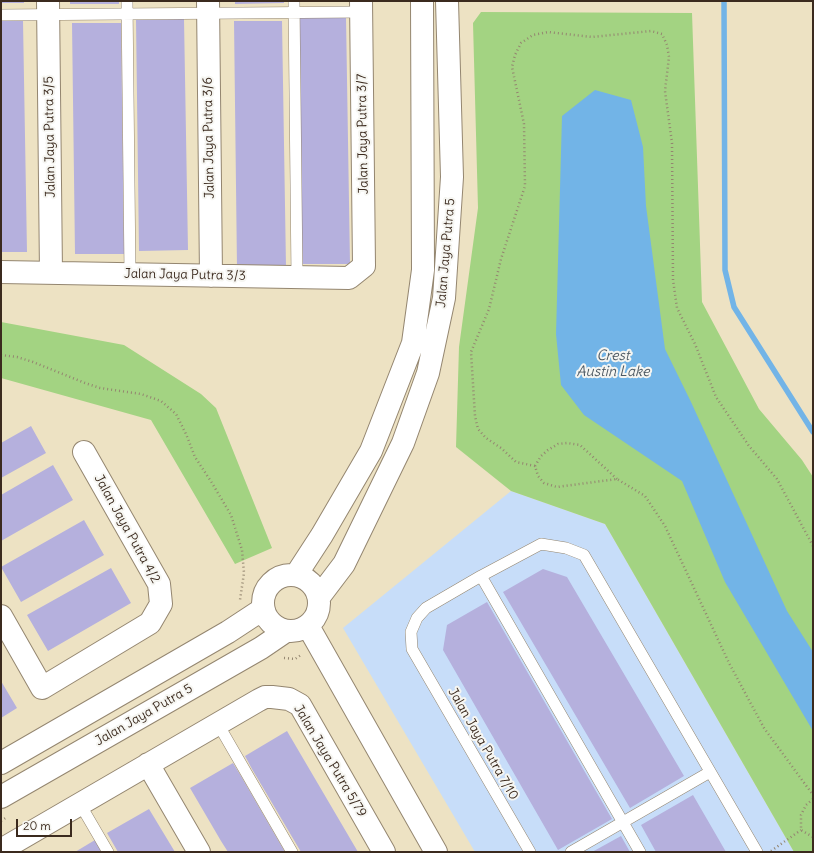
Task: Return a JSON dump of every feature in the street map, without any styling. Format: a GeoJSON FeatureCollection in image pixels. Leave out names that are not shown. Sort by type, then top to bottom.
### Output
{"type":"FeatureCollection","features":[{"type":"Feature","properties":{"kind":"street","name":"Jalan Jaya Putra 5"},"geometry":{"type":"LineString","coordinates":[[296,575],[322,535],[371,451],[413,343],[423,270],[422,1]]}},
{"type":"Feature","properties":{"kind":"street","name":"Jalan Jaya Putra 5"},"geometry":{"type":"LineString","coordinates":[[319,597],[344,564],[404,443],[428,372],[444,298],[452,177],[447,1]]}},
{"type":"Feature","properties":{"kind":"street","name":"Jalan Jaya Putra 3/6"},"geometry":{"type":"LineString","coordinates":[[208,7],[211,276]]}},
{"type":"Feature","properties":{"kind":"street","name":"Jalan Jaya Putra 3/7"},"geometry":{"type":"LineString","coordinates":[[361,7],[364,266]]}},
{"type":"Feature","properties":{"kind":"street","name":"Jalan Jaya Putra 3/5"},"geometry":{"type":"LineString","coordinates":[[48,8],[52,273]]}},
{"type":"Feature","properties":{"kind":"street","name":"Jalan Jaya Putra 3/3"},"geometry":{"type":"LineString","coordinates":[[1,272],[349,278],[364,266]]}},
{"type":"Feature","properties":{"kind":"street","name":"Jalan Jaya Putra 4/2"},"geometry":{"type":"LineString","coordinates":[[1,616],[42,688],[150,624],[161,604],[159,584],[84,452]]}},
{"type":"Feature","properties":{"kind":"street"},"geometry":{"type":"LineString","coordinates":[[285,575],[296,575],[307,579],[314,586],[319,597],[319,608],[315,618],[308,626],[298,631],[286,631],[276,627],[268,619],[264,609],[264,598],[267,587],[275,579],[285,575]]}},
{"type":"Feature","properties":{"kind":"street"},"geometry":{"type":"LineString","coordinates":[[1,763],[228,632],[264,609]]}},
{"type":"Feature","properties":{"kind":"street"},"geometry":{"type":"LineString","coordinates":[[308,626],[436,852]]}},
{"type":"Feature","properties":{"kind":"street","name":"Jalan Jaya Putra 5"},"geometry":{"type":"LineString","coordinates":[[1,797],[261,648],[286,631]]}},
{"type":"Feature","properties":{"kind":"street","name":"Jalan Jaya Putra 5/79"},"geometry":{"type":"LineString","coordinates":[[218,724],[265,697],[272,696],[295,701],[300,705],[384,852]]}},
{"type":"Feature","properties":{"kind":"street"},"geometry":{"type":"LineString","coordinates":[[7,849],[80,804],[218,724]]}},
{"type":"Feature","properties":{"kind":"street"},"geometry":{"type":"LineString","coordinates":[[148,764],[199,852]]}},
{"type":"Feature","properties":{"kind":"lane"},"geometry":{"type":"LineString","coordinates":[[127,1],[130,274]]}},
{"type":"Feature","properties":{"kind":"lane"},"geometry":{"type":"LineString","coordinates":[[294,1],[297,277]]}},
{"type":"Feature","properties":{"kind":"lane"},"geometry":{"type":"LineString","coordinates":[[1,14],[48,8],[127,14],[208,7],[294,13],[361,7]]}},
{"type":"Feature","properties":{"kind":"lane"},"geometry":{"type":"LineString","coordinates":[[640,852],[481,576],[541,544],[566,548],[584,555],[757,852]]}},
{"type":"Feature","properties":{"kind":"lane","name":"Jalan Jaya Putra 7/10"},"geometry":{"type":"LineString","coordinates":[[481,576],[426,608],[417,618],[411,632],[412,649],[530,852]]}},
{"type":"Feature","properties":{"kind":"lane"},"geometry":{"type":"LineString","coordinates":[[218,724],[292,852]]}},
{"type":"Feature","properties":{"kind":"lane"},"geometry":{"type":"LineString","coordinates":[[571,852],[710,772]]}},
{"type":"Feature","properties":{"kind":"lane"},"geometry":{"type":"LineString","coordinates":[[80,804],[108,852]]}},
{"type":"Feature","properties":{"kind":"path"},"geometry":{"type":"LineString","coordinates":[[535,466],[516,462],[501,448],[486,438],[478,429],[475,416],[471,352],[489,309],[501,259],[525,186],[524,124],[512,68],[515,55],[522,43],[527,39],[533,35],[548,32],[592,37],[651,31],[662,34],[667,45],[669,57],[665,91],[672,143],[672,280],[676,308],[695,344],[716,397],[749,446],[777,479],[813,546]]}},
{"type":"Feature","properties":{"kind":"path"},"geometry":{"type":"LineString","coordinates":[[617,479],[557,487],[544,483],[538,476],[535,466],[541,456],[558,444],[567,443],[580,445],[617,479],[645,496],[665,526],[729,663],[764,728],[813,795]]}},
{"type":"Feature","properties":{"kind":"path"},"geometry":{"type":"LineString","coordinates":[[801,830],[801,815],[806,805],[813,799]]}},
{"type":"Feature","properties":{"kind":"path"},"geometry":{"type":"LineString","coordinates":[[801,830],[813,838]]}},
{"type":"Feature","properties":{"kind":"path"},"geometry":{"type":"LineString","coordinates":[[769,852],[801,830]]}},
{"type":"Feature","properties":{"kind":"shaded area"},"geometry":{"type":"Polygon","coordinates":[[[511,491],[605,524],[794,852],[475,852],[343,628],[511,491]]]}},
{"type":"Feature","properties":{"kind":"green space"},"geometry":{"type":"Polygon","coordinates":[[[481,12],[692,13],[702,302],[759,409],[802,460],[813,477],[813,852],[794,852],[605,524],[511,491],[456,447],[459,347],[478,208],[473,23],[481,12]]]}},
{"type":"Feature","properties":{"kind":"green space"},"geometry":{"type":"Polygon","coordinates":[[[1,322],[124,345],[201,394],[216,408],[272,548],[235,564],[151,420],[1,378],[1,322]]]}},
{"type":"Feature","properties":{"kind":"water","name":"Crest Austin Lake"},"geometry":{"type":"Polygon","coordinates":[[[595,90],[631,100],[643,147],[646,206],[665,349],[787,611],[813,652],[813,731],[725,582],[682,481],[584,415],[561,385],[556,334],[562,116],[595,90]]]}},
{"type":"Feature","properties":{"kind":"building"},"geometry":{"type":"Polygon","coordinates":[[[1,1],[24,1],[24,3],[1,3],[1,1]]]}},
{"type":"Feature","properties":{"kind":"building"},"geometry":{"type":"Polygon","coordinates":[[[70,1],[119,1],[119,4],[70,4],[70,1]]]}},
{"type":"Feature","properties":{"kind":"building"},"geometry":{"type":"Polygon","coordinates":[[[235,1],[284,1],[284,3],[235,4],[235,1]]]}},
{"type":"Feature","properties":{"kind":"building"},"geometry":{"type":"Polygon","coordinates":[[[346,17],[350,264],[301,264],[297,18],[346,17]]]}},
{"type":"Feature","properties":{"kind":"building"},"geometry":{"type":"Polygon","coordinates":[[[184,19],[188,250],[139,251],[136,20],[184,19]]]}},
{"type":"Feature","properties":{"kind":"building"},"geometry":{"type":"Polygon","coordinates":[[[1,21],[23,21],[27,252],[1,252],[1,21]]]}},
{"type":"Feature","properties":{"kind":"building"},"geometry":{"type":"Polygon","coordinates":[[[234,21],[282,21],[286,267],[237,268],[234,21]]]}},
{"type":"Feature","properties":{"kind":"building"},"geometry":{"type":"Polygon","coordinates":[[[72,23],[121,23],[124,254],[75,254],[72,23]]]}},
{"type":"Feature","properties":{"kind":"building"},"geometry":{"type":"Polygon","coordinates":[[[31,426],[46,453],[1,478],[1,443],[31,426]]]}},
{"type":"Feature","properties":{"kind":"building"},"geometry":{"type":"Polygon","coordinates":[[[53,465],[73,500],[1,541],[1,495],[53,465]]]}},
{"type":"Feature","properties":{"kind":"building"},"geometry":{"type":"Polygon","coordinates":[[[84,520],[104,555],[21,602],[1,567],[84,520]]]}},
{"type":"Feature","properties":{"kind":"building"},"geometry":{"type":"Polygon","coordinates":[[[111,568],[131,603],[48,651],[27,615],[111,568]]]}},
{"type":"Feature","properties":{"kind":"building"},"geometry":{"type":"Polygon","coordinates":[[[543,569],[567,577],[684,776],[630,808],[503,592],[543,569]]]}},
{"type":"Feature","properties":{"kind":"building"},"geometry":{"type":"Polygon","coordinates":[[[487,602],[612,819],[558,850],[443,650],[447,625],[487,602]]]}},
{"type":"Feature","properties":{"kind":"building"},"geometry":{"type":"Polygon","coordinates":[[[1,681],[17,708],[1,718],[1,681]]]}},
{"type":"Feature","properties":{"kind":"building"},"geometry":{"type":"Polygon","coordinates":[[[287,731],[358,852],[301,852],[252,769],[245,756],[287,731]]]}},
{"type":"Feature","properties":{"kind":"building"},"geometry":{"type":"Polygon","coordinates":[[[233,763],[285,852],[228,852],[190,788],[233,763]]]}},
{"type":"Feature","properties":{"kind":"building"},"geometry":{"type":"Polygon","coordinates":[[[693,795],[726,852],[656,852],[641,825],[693,795]]]}},
{"type":"Feature","properties":{"kind":"building"},"geometry":{"type":"Polygon","coordinates":[[[149,809],[175,852],[118,852],[107,833],[149,809]]]}},
{"type":"Feature","properties":{"kind":"building"},"geometry":{"type":"Polygon","coordinates":[[[621,836],[630,852],[592,852],[621,836]]]}},
{"type":"Feature","properties":{"kind":"building"},"geometry":{"type":"Polygon","coordinates":[[[95,840],[102,852],[75,852],[95,840]]]}},
{"type":"Feature","properties":{"kind":"waterway"},"geometry":{"type":"LineString","coordinates":[[724,1],[725,270],[734,307],[813,432]]}}]}
